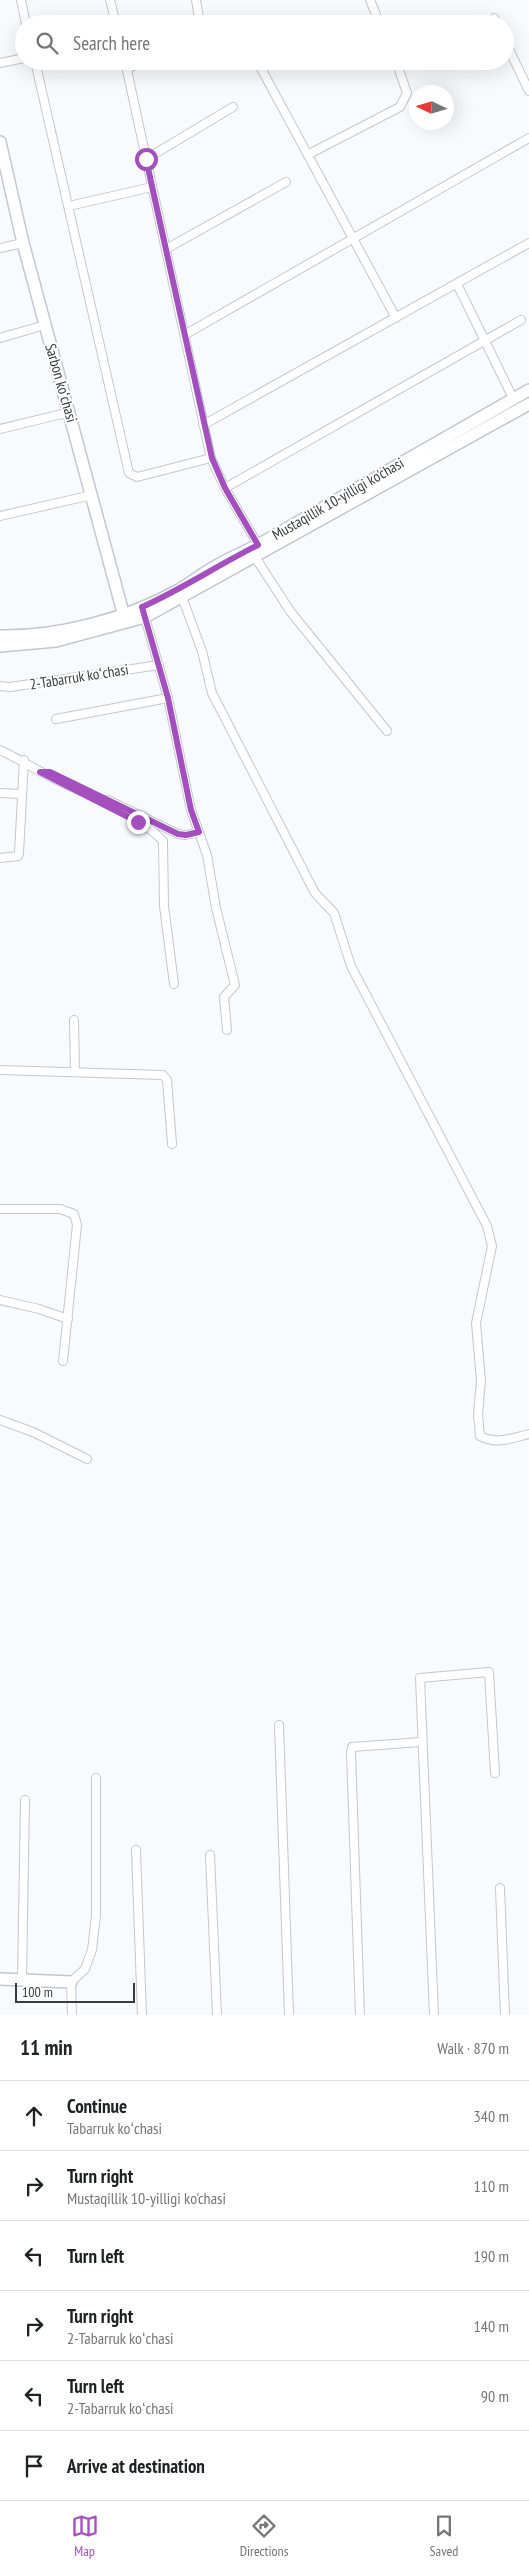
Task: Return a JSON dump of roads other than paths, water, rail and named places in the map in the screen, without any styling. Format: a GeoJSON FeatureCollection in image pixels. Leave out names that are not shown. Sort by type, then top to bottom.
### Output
{"type":"FeatureCollection","features":[{"type":"Feature","properties":{"kind":"main road","name":"Sarbon koʻchasi"},"geometry":{"type":"LineString","coordinates":[[0,142],[23,243],[125,619]]}},
{"type":"Feature","properties":{"kind":"main road","name":"Mustaqillik 10-yilligi ko'chasi"},"geometry":{"type":"LineString","coordinates":[[0,646],[56,641],[125,619],[182,597],[256,551],[529,390]]}},
{"type":"Feature","properties":{"kind":"main road","name":"Mustaqillik 10-yilligi ko'chasi"},"geometry":{"type":"LineString","coordinates":[[143,612],[216,566],[256,551],[529,404]]}},
{"type":"Feature","properties":{"kind":"main road","name":"Mustaqillik 10-yilligi ko'chasi"},"geometry":{"type":"LineString","coordinates":[[0,636],[36,634],[125,619]]}},
{"type":"Feature","properties":{"kind":"main road"},"geometry":{"type":"LineString","coordinates":[[0,1979],[71,1982]]}},
{"type":"Feature","properties":{"kind":"street"},"geometry":{"type":"LineString","coordinates":[[21,0],[24,15]]}},
{"type":"Feature","properties":{"kind":"street"},"geometry":{"type":"LineString","coordinates":[[110,0],[114,15]]}},
{"type":"Feature","properties":{"kind":"street"},"geometry":{"type":"LineString","coordinates":[[196,0],[198,15]]}},
{"type":"Feature","properties":{"kind":"street"},"geometry":{"type":"LineString","coordinates":[[370,0],[376,15]]}},
{"type":"Feature","properties":{"kind":"street"},"geometry":{"type":"LineString","coordinates":[[0,63],[15,60]]}},
{"type":"Feature","properties":{"kind":"street"},"geometry":{"type":"LineString","coordinates":[[514,60],[529,91]]}},
{"type":"Feature","properties":{"kind":"street"},"geometry":{"type":"LineString","coordinates":[[37,70],[129,473],[137,477],[212,458]]}},
{"type":"Feature","properties":{"kind":"street"},"geometry":{"type":"LineString","coordinates":[[127,70],[186,334],[203,425],[212,458],[256,551],[290,611],[387,731]]}},
{"type":"Feature","properties":{"kind":"street"},"geometry":{"type":"LineString","coordinates":[[262,70],[396,318]]}},
{"type":"Feature","properties":{"kind":"street"},"geometry":{"type":"LineString","coordinates":[[308,154],[385,115],[404,102],[406,88],[399,70]]}},
{"type":"Feature","properties":{"kind":"street"},"geometry":{"type":"LineString","coordinates":[[146,159],[233,107]]}},
{"type":"Feature","properties":{"kind":"street"},"geometry":{"type":"LineString","coordinates":[[186,334],[529,138]]}},
{"type":"Feature","properties":{"kind":"street"},"geometry":{"type":"LineString","coordinates":[[166,249],[286,182]]}},
{"type":"Feature","properties":{"kind":"street"},"geometry":{"type":"LineString","coordinates":[[69,206],[152,187]]}},
{"type":"Feature","properties":{"kind":"street"},"geometry":{"type":"LineString","coordinates":[[0,248],[23,243]]}},
{"type":"Feature","properties":{"kind":"street"},"geometry":{"type":"LineString","coordinates":[[203,425],[529,243]]}},
{"type":"Feature","properties":{"kind":"street"},"geometry":{"type":"LineString","coordinates":[[457,284],[513,398]]}},
{"type":"Feature","properties":{"kind":"street"},"geometry":{"type":"LineString","coordinates":[[225,488],[521,320]]}},
{"type":"Feature","properties":{"kind":"street"},"geometry":{"type":"LineString","coordinates":[[0,338],[45,326]]}},
{"type":"Feature","properties":{"kind":"street"},"geometry":{"type":"LineString","coordinates":[[0,429],[70,412]]}},
{"type":"Feature","properties":{"kind":"street"},"geometry":{"type":"LineString","coordinates":[[0,516],[92,495]]}},
{"type":"Feature","properties":{"kind":"street"},"geometry":{"type":"LineString","coordinates":[[182,597],[202,651],[212,693],[315,893],[334,913],[351,966],[487,1226],[492,1246],[476,1323],[481,1380],[478,1416],[480,1436],[490,1441],[498,1441],[529,1434]]}},
{"type":"Feature","properties":{"kind":"street"},"geometry":{"type":"LineString","coordinates":[[143,612],[168,698],[191,810],[207,855],[216,908],[235,985],[224,996],[227,1030]]}},
{"type":"Feature","properties":{"kind":"street","name":"2-Tabarruk koʻchasi"},"geometry":{"type":"LineString","coordinates":[[0,686],[10,687],[159,665]]}},
{"type":"Feature","properties":{"kind":"street"},"geometry":{"type":"LineString","coordinates":[[56,719],[168,698]]}},
{"type":"Feature","properties":{"kind":"street"},"geometry":{"type":"LineString","coordinates":[[0,750],[24,760],[40,772],[138,822],[163,841],[164,906],[174,984]]}},
{"type":"Feature","properties":{"kind":"street"},"geometry":{"type":"LineString","coordinates":[[0,858],[18,856],[19,853],[24,760]]}},
{"type":"Feature","properties":{"kind":"street"},"geometry":{"type":"LineString","coordinates":[[40,772],[50,772],[178,834],[186,835],[199,832]]}},
{"type":"Feature","properties":{"kind":"street"},"geometry":{"type":"LineString","coordinates":[[0,793],[21,794]]}},
{"type":"Feature","properties":{"kind":"street"},"geometry":{"type":"LineString","coordinates":[[74,1020],[75,1071]]}},
{"type":"Feature","properties":{"kind":"street"},"geometry":{"type":"LineString","coordinates":[[0,1070],[163,1075],[167,1080],[172,1144]]}},
{"type":"Feature","properties":{"kind":"street"},"geometry":{"type":"LineString","coordinates":[[0,1209],[60,1209],[74,1214],[77,1225],[63,1361]]}},
{"type":"Feature","properties":{"kind":"street"},"geometry":{"type":"LineString","coordinates":[[0,1300],[68,1318]]}},
{"type":"Feature","properties":{"kind":"street"},"geometry":{"type":"LineString","coordinates":[[0,1420],[33,1432],[86,1459]]}},
{"type":"Feature","properties":{"kind":"street"},"geometry":{"type":"LineString","coordinates":[[434,2015],[421,1742],[420,1678],[489,1672],[495,1773]]}},
{"type":"Feature","properties":{"kind":"street"},"geometry":{"type":"LineString","coordinates":[[279,1725],[289,2015]]}},
{"type":"Feature","properties":{"kind":"street"},"geometry":{"type":"LineString","coordinates":[[360,2015],[352,1747],[421,1742]]}},
{"type":"Feature","properties":{"kind":"street"},"geometry":{"type":"LineString","coordinates":[[72,2015],[71,1982],[85,1969],[92,1950],[96,1915],[96,1778]]}},
{"type":"Feature","properties":{"kind":"street"},"geometry":{"type":"LineString","coordinates":[[22,1979],[25,1800]]}},
{"type":"Feature","properties":{"kind":"street"},"geometry":{"type":"LineString","coordinates":[[136,1850],[142,2015]]}},
{"type":"Feature","properties":{"kind":"street"},"geometry":{"type":"LineString","coordinates":[[210,1855],[217,2015]]}},
{"type":"Feature","properties":{"kind":"street"},"geometry":{"type":"LineString","coordinates":[[500,1888],[505,2015]]}}]}
